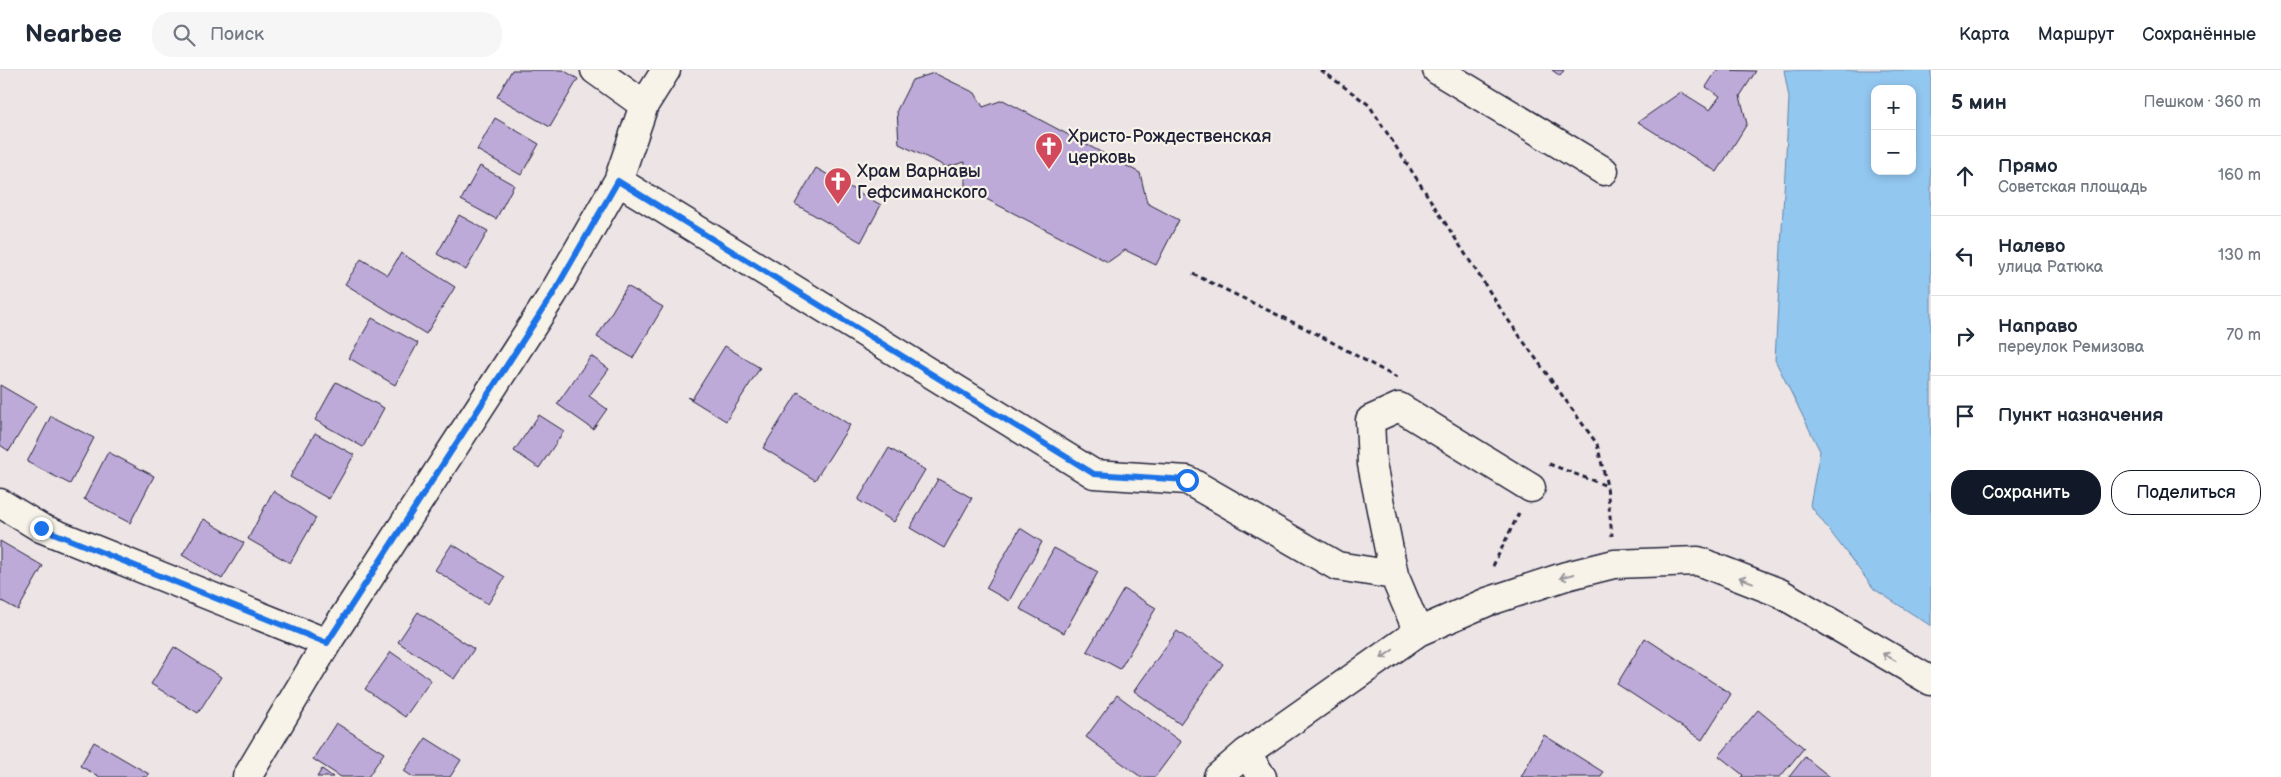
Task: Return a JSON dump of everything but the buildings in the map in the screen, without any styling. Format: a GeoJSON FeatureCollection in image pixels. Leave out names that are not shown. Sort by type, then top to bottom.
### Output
{"type":"FeatureCollection","features":[{"type":"Feature","properties":{"kind":"street"},"geometry":{"type":"LineString","coordinates":[[595,70],[644,105]]}},
{"type":"Feature","properties":{"kind":"street"},"geometry":{"type":"LineString","coordinates":[[247,777],[327,643],[553,294],[618,181],[644,105],[666,70]]}},
{"type":"Feature","properties":{"kind":"street"},"geometry":{"type":"LineString","coordinates":[[1437,70],[1604,172]]}},
{"type":"Feature","properties":{"kind":"street"},"geometry":{"type":"LineString","coordinates":[[618,181],[1094,474],[1187,480],[1337,566],[1394,575]]}},
{"type":"Feature","properties":{"kind":"street"},"geometry":{"type":"LineString","coordinates":[[1418,632],[1394,575],[1372,464],[1370,420],[1399,407],[1531,488]]}},
{"type":"Feature","properties":{"kind":"street"},"geometry":{"type":"LineString","coordinates":[[0,503],[41,528],[327,643]]}},
{"type":"Feature","properties":{"kind":"street"},"geometry":{"type":"LineString","coordinates":[[1218,777],[1246,754],[1418,632],[1487,602],[1566,576],[1614,564],[1698,561],[1780,593],[1931,681]]}},
{"type":"Feature","properties":{"kind":"street"},"geometry":{"type":"LineString","coordinates":[[1246,754],[1262,777]]}},
{"type":"Feature","properties":{"kind":"path"},"geometry":{"type":"LineString","coordinates":[[1321,70],[1370,105],[1506,317],[1598,444],[1607,486],[1614,564]]}},
{"type":"Feature","properties":{"kind":"path"},"geometry":{"type":"LineString","coordinates":[[1193,274],[1316,334],[1396,378]]}},
{"type":"Feature","properties":{"kind":"path"},"geometry":{"type":"LineString","coordinates":[[1546,464],[1607,486]]}},
{"type":"Feature","properties":{"kind":"water"},"geometry":{"type":"Polygon","coordinates":[[[1784,70],[1931,70],[1931,626],[1874,589],[1810,505],[1820,451],[1775,360],[1789,98],[1784,70]]]}},
{"type":"Feature","properties":{"kind":"place","name":"Христо-Рождественская церковь"},"geometry":{"type":"Point","coordinates":[1049,170]}},
{"type":"Feature","properties":{"kind":"place","name":"Храм Варнавы Гефсиманского"},"geometry":{"type":"Point","coordinates":[838,205]}},
{"type":"Feature","properties":{"kind":"route"},"geometry":{"type":"LineString","coordinates":[[41,528],[327,643],[553,294],[618,181],[1094,474],[1187,480]]}}]}
